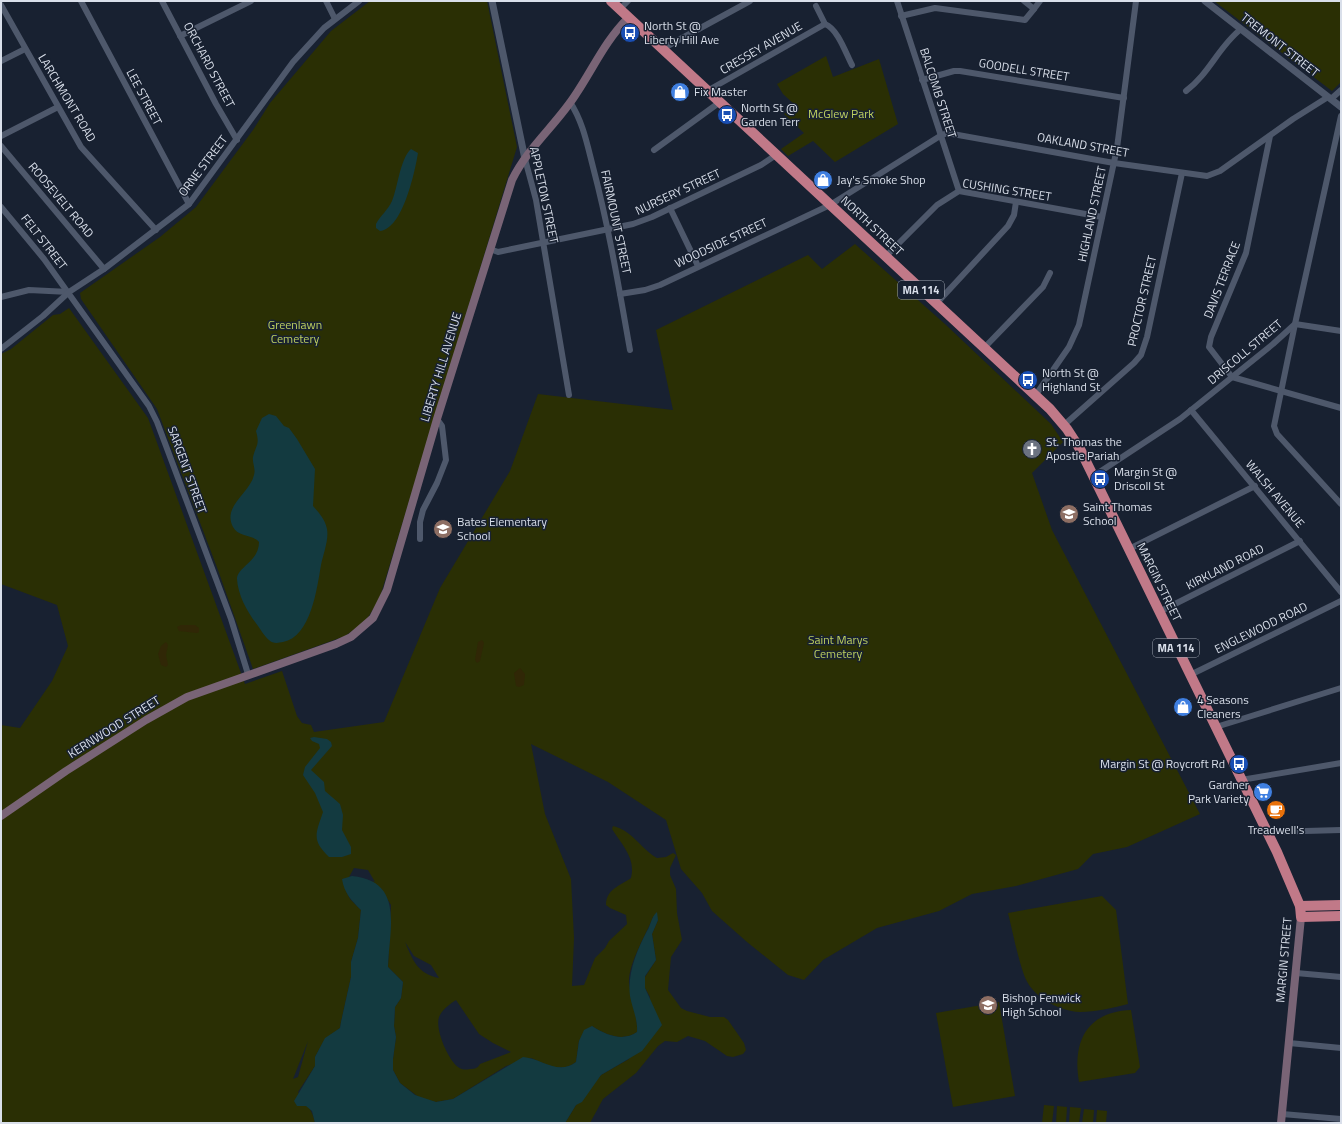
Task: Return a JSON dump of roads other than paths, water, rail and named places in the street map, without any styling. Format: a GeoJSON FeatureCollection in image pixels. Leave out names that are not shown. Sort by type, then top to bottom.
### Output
{"type":"FeatureCollection","features":[{"type":"Feature","properties":{"kind":"highway","name":"NORTH STREET"},"geometry":{"type":"LineString","coordinates":[[611,1],[984,348],[1063,424]]}},
{"type":"Feature","properties":{"kind":"highway","name":"MARGIN STREET"},"geometry":{"type":"LineString","coordinates":[[1063,424],[1080,449],[1092,477],[1267,832],[1300,906],[1301,917]]}},
{"type":"Feature","properties":{"kind":"highway"},"geometry":{"type":"LineString","coordinates":[[1300,906],[1341,905]]}},
{"type":"Feature","properties":{"kind":"highway"},"geometry":{"type":"LineString","coordinates":[[1301,917],[1341,916]]}},
{"type":"Feature","properties":{"kind":"main road","name":"LIBERTY HILL AVENUE"},"geometry":{"type":"LineString","coordinates":[[248,674],[336,644],[350,637],[373,618],[383,600],[392,574],[437,419],[509,187],[525,159],[570,102],[601,51],[628,18]]}},
{"type":"Feature","properties":{"kind":"main road","name":"KERNWOOD STREET"},"geometry":{"type":"LineString","coordinates":[[1,816],[66,771],[146,720],[187,697],[248,674]]}},
{"type":"Feature","properties":{"kind":"main road","name":"MARGIN STREET"},"geometry":{"type":"LineString","coordinates":[[1282,1123],[1301,917]]}},
{"type":"Feature","properties":{"kind":"street","name":"LEE STREET"},"geometry":{"type":"LineString","coordinates":[[81,1],[189,204]]}},
{"type":"Feature","properties":{"kind":"street","name":"ORCHARD STREET"},"geometry":{"type":"LineString","coordinates":[[162,1],[216,104],[237,140]]}},
{"type":"Feature","properties":{"kind":"street"},"geometry":{"type":"LineString","coordinates":[[180,36],[251,1]]}},
{"type":"Feature","properties":{"kind":"street"},"geometry":{"type":"LineString","coordinates":[[326,1],[335,19]]}},
{"type":"Feature","properties":{"kind":"street","name":"ORNE STREET"},"geometry":{"type":"LineString","coordinates":[[1,349],[43,316],[68,292],[104,269],[189,204],[293,62],[335,19],[359,1]]}},
{"type":"Feature","properties":{"kind":"street","name":"APPLETON STREET"},"geometry":{"type":"LineString","coordinates":[[492,1],[525,159],[536,200],[569,395]]}},
{"type":"Feature","properties":{"kind":"street"},"geometry":{"type":"LineString","coordinates":[[620,9],[628,1]]}},
{"type":"Feature","properties":{"kind":"street"},"geometry":{"type":"LineString","coordinates":[[662,49],[750,1]]}},
{"type":"Feature","properties":{"kind":"street","name":"BALCOMB STREET"},"geometry":{"type":"LineString","coordinates":[[897,1],[959,191]]}},
{"type":"Feature","properties":{"kind":"street"},"geometry":{"type":"LineString","coordinates":[[1024,1],[1034,9]]}},
{"type":"Feature","properties":{"kind":"street"},"geometry":{"type":"LineString","coordinates":[[901,16],[927,9],[941,8],[1025,20],[1040,1]]}},
{"type":"Feature","properties":{"kind":"street","name":"HIGHLAND STREET"},"geometry":{"type":"LineString","coordinates":[[1035,396],[1077,332],[1114,162],[1124,98],[1136,1]]}},
{"type":"Feature","properties":{"kind":"street","name":"TREMONT STREET"},"geometry":{"type":"LineString","coordinates":[[1205,1],[1341,107]]}},
{"type":"Feature","properties":{"kind":"street","name":"LARCHMONT ROAD"},"geometry":{"type":"LineString","coordinates":[[1,5],[81,147],[156,230]]}},
{"type":"Feature","properties":{"kind":"street"},"geometry":{"type":"LineString","coordinates":[[816,6],[825,24],[829,26],[836,36],[852,66]]}},
{"type":"Feature","properties":{"kind":"street","name":"CRESSEY AVENUE"},"geometry":{"type":"LineString","coordinates":[[707,90],[825,24]]}},
{"type":"Feature","properties":{"kind":"street"},"geometry":{"type":"LineString","coordinates":[[1186,91],[1194,84],[1223,48],[1241,29]]}},
{"type":"Feature","properties":{"kind":"street"},"geometry":{"type":"LineString","coordinates":[[1,61],[25,49]]}},
{"type":"Feature","properties":{"kind":"street","name":"GOODELL STREET"},"geometry":{"type":"LineString","coordinates":[[922,80],[960,70],[1124,98]]}},
{"type":"Feature","properties":{"kind":"street","name":"OAKLAND STREET"},"geometry":{"type":"LineString","coordinates":[[830,206],[947,133],[1114,162],[1182,173],[1212,176],[1341,90]]}},
{"type":"Feature","properties":{"kind":"street","name":"FAIRMOUNT STREET"},"geometry":{"type":"LineString","coordinates":[[570,102],[580,118],[608,229],[630,350]]}},
{"type":"Feature","properties":{"kind":"street"},"geometry":{"type":"LineString","coordinates":[[654,150],[720,102]]}},
{"type":"Feature","properties":{"kind":"street"},"geometry":{"type":"LineString","coordinates":[[1,136],[58,107]]}},
{"type":"Feature","properties":{"kind":"street","name":"DRISCOLL STREET"},"geometry":{"type":"LineString","coordinates":[[1092,477],[1191,410],[1273,344],[1295,324],[1341,116]]}},
{"type":"Feature","properties":{"kind":"street","name":"DAVIS TERRACE"},"geometry":{"type":"LineString","coordinates":[[1232,377],[1212,351],[1209,342],[1245,258],[1270,136]]}},
{"type":"Feature","properties":{"kind":"street","name":"ROOSEVELT ROAD"},"geometry":{"type":"LineString","coordinates":[[1,146],[104,269]]}},
{"type":"Feature","properties":{"kind":"street","name":"NURSERY STREET"},"geometry":{"type":"LineString","coordinates":[[490,249],[498,252],[544,244],[638,222],[761,165],[776,155]]}},
{"type":"Feature","properties":{"kind":"street","name":"PROCTOR STREET"},"geometry":{"type":"LineString","coordinates":[[1063,424],[1127,370],[1141,355],[1147,337],[1182,173]]}},
{"type":"Feature","properties":{"kind":"street","name":"CUSHING STREET"},"geometry":{"type":"LineString","coordinates":[[885,257],[937,205],[959,191],[1102,217]]}},
{"type":"Feature","properties":{"kind":"street"},"geometry":{"type":"LineString","coordinates":[[936,304],[1008,226],[1014,215],[1016,202]]}},
{"type":"Feature","properties":{"kind":"street","name":"WOODSIDE STREET"},"geometry":{"type":"LineString","coordinates":[[620,294],[652,288],[830,206]]}},
{"type":"Feature","properties":{"kind":"street","name":"FELT STREET"},"geometry":{"type":"LineString","coordinates":[[1,207],[44,259],[68,292]]}},
{"type":"Feature","properties":{"kind":"street"},"geometry":{"type":"LineString","coordinates":[[670,208],[698,266]]}},
{"type":"Feature","properties":{"kind":"street"},"geometry":{"type":"LineString","coordinates":[[984,348],[1043,287],[1050,273]]}},
{"type":"Feature","properties":{"kind":"street"},"geometry":{"type":"LineString","coordinates":[[1,297],[29,290],[46,289],[68,292]]}},
{"type":"Feature","properties":{"kind":"street","name":"SARGENT STREET"},"geometry":{"type":"LineString","coordinates":[[68,292],[138,388],[157,422],[231,619],[248,674]]}},
{"type":"Feature","properties":{"kind":"street"},"geometry":{"type":"LineString","coordinates":[[1341,331],[1295,324],[1274,420],[1274,429],[1341,504]]}},
{"type":"Feature","properties":{"kind":"street"},"geometry":{"type":"LineString","coordinates":[[1232,377],[1280,392],[1341,408]]}},
{"type":"Feature","properties":{"kind":"street","name":"WALSH AVENUE"},"geometry":{"type":"LineString","coordinates":[[1191,410],[1341,592]]}},
{"type":"Feature","properties":{"kind":"street"},"geometry":{"type":"LineString","coordinates":[[420,539],[420,522],[423,510],[437,483],[446,460],[442,426],[437,419]]}},
{"type":"Feature","properties":{"kind":"street"},"geometry":{"type":"LineString","coordinates":[[1128,549],[1255,486]]}},
{"type":"Feature","properties":{"kind":"street","name":"KIRKLAND ROAD"},"geometry":{"type":"LineString","coordinates":[[1159,612],[1300,541]]}},
{"type":"Feature","properties":{"kind":"street","name":"ENGLEWOOD ROAD"},"geometry":{"type":"LineString","coordinates":[[1190,675],[1341,601]]}},
{"type":"Feature","properties":{"kind":"street"},"geometry":{"type":"LineString","coordinates":[[1216,727],[1341,688]]}},
{"type":"Feature","properties":{"kind":"street"},"geometry":{"type":"LineString","coordinates":[[1241,780],[1341,762]]}},
{"type":"Feature","properties":{"kind":"street"},"geometry":{"type":"LineString","coordinates":[[1267,832],[1341,830]]}},
{"type":"Feature","properties":{"kind":"street"},"geometry":{"type":"LineString","coordinates":[[1296,973],[1341,977]]}},
{"type":"Feature","properties":{"kind":"street"},"geometry":{"type":"LineString","coordinates":[[1289,1043],[1341,1048]]}},
{"type":"Feature","properties":{"kind":"street"},"geometry":{"type":"LineString","coordinates":[[1282,1114],[1341,1120]]}},
{"type":"Feature","properties":{"kind":"place","name":"North St @ Liberty Hill Ave"},"geometry":{"type":"Point","coordinates":[630,33]}},
{"type":"Feature","properties":{"kind":"place","name":"Fix Master"},"geometry":{"type":"Point","coordinates":[680,92]}},
{"type":"Feature","properties":{"kind":"place","name":"North St @ Garden Terr"},"geometry":{"type":"Point","coordinates":[727,115]}},
{"type":"Feature","properties":{"kind":"place","name":"Jay's Smoke Shop"},"geometry":{"type":"Point","coordinates":[823,180]}},
{"type":"Feature","properties":{"kind":"place","name":"North St @ Highland St"},"geometry":{"type":"Point","coordinates":[1028,380]}},
{"type":"Feature","properties":{"kind":"place","name":"St. Thomas the Apostle Pariah"},"geometry":{"type":"Point","coordinates":[1032,449]}},
{"type":"Feature","properties":{"kind":"place","name":"Margin St @ Driscoll St"},"geometry":{"type":"Point","coordinates":[1100,479]}},
{"type":"Feature","properties":{"kind":"place","name":"Saint Thomas School"},"geometry":{"type":"Point","coordinates":[1069,514]}},
{"type":"Feature","properties":{"kind":"place","name":"Bates Elementary School"},"geometry":{"type":"Point","coordinates":[443,529]}},
{"type":"Feature","properties":{"kind":"place","name":"4 Seasons Cleaners"},"geometry":{"type":"Point","coordinates":[1183,707]}},
{"type":"Feature","properties":{"kind":"place","name":"Margin St @ Roycroft Rd"},"geometry":{"type":"Point","coordinates":[1239,764]}},
{"type":"Feature","properties":{"kind":"place","name":"Gardner Park Variety"},"geometry":{"type":"Point","coordinates":[1263,792]}},
{"type":"Feature","properties":{"kind":"place","name":"Treadwell's"},"geometry":{"type":"Point","coordinates":[1276,810]}},
{"type":"Feature","properties":{"kind":"place","name":"Bishop Fenwick High School"},"geometry":{"type":"Point","coordinates":[988,1005]}},
{"type":"Feature","properties":{"kind":"park label","name":"McGlew Park"},"geometry":{"type":"Point","coordinates":[841,114]}},
{"type":"Feature","properties":{"kind":"park label","name":"Greenlawn Cemetery"},"geometry":{"type":"Point","coordinates":[295,332]}},
{"type":"Feature","properties":{"kind":"park label","name":"Saint Marys Cemetery"},"geometry":{"type":"Point","coordinates":[838,647]}}]}
